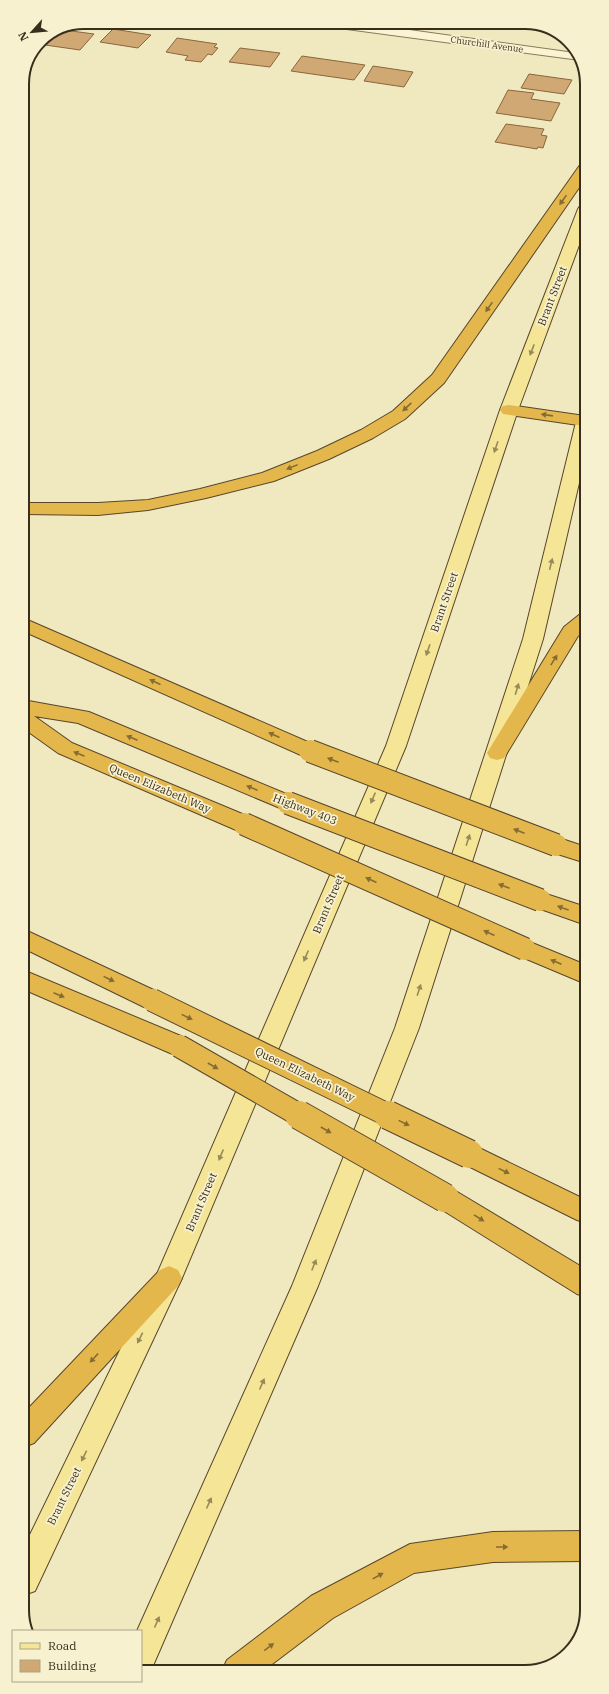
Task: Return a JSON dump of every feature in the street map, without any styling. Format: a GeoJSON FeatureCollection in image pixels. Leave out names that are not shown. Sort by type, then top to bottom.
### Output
{"type":"FeatureCollection","features":[{"type":"Feature","properties":{"kind":"highway"},"geometry":{"type":"LineString","coordinates":[[29,509],[98,509],[141,505],[200,494],[268,476],[323,455],[367,434],[399,415],[438,378],[464,343],[580,175]]}},
{"type":"Feature","properties":{"kind":"highway"},"geometry":{"type":"LineString","coordinates":[[509,410],[580,420]]}},
{"type":"Feature","properties":{"kind":"highway"},"geometry":{"type":"LineString","coordinates":[[497,753],[571,632],[580,624]]}},
{"type":"Feature","properties":{"kind":"highway"},"geometry":{"type":"LineString","coordinates":[[29,627],[310,751],[580,853]]}},
{"type":"Feature","properties":{"kind":"highway","name":"Highway 403"},"geometry":{"type":"LineString","coordinates":[[29,709],[82,718],[288,803],[580,914]]}},
{"type":"Feature","properties":{"kind":"highway","name":"Queen Elizabeth Way"},"geometry":{"type":"LineString","coordinates":[[29,722],[66,748],[244,824],[580,972]]}},
{"type":"Feature","properties":{"kind":"highway","name":"Queen Elizabeth Way"},"geometry":{"type":"LineString","coordinates":[[29,941],[580,1209]]}},
{"type":"Feature","properties":{"kind":"highway"},"geometry":{"type":"LineString","coordinates":[[29,982],[179,1046],[445,1198],[580,1281]]}},
{"type":"Feature","properties":{"kind":"highway"},"geometry":{"type":"LineString","coordinates":[[29,1428],[168,1278]]}},
{"type":"Feature","properties":{"kind":"highway"},"geometry":{"type":"LineString","coordinates":[[246,1665],[322,1607],[410,1558],[493,1547],[580,1546]]}},
{"type":"Feature","properties":{"kind":"main road","name":"Brant Street"},"geometry":{"type":"LineString","coordinates":[[29,1570],[168,1278],[396,746],[509,410],[580,222]]}},
{"type":"Feature","properties":{"kind":"main road"},"geometry":{"type":"LineString","coordinates":[[142,1655],[305,1286],[402,1042],[533,639],[580,442]]}},
{"type":"Feature","properties":{"kind":"street","name":"Churchill Avenue"},"geometry":{"type":"LineString","coordinates":[[375,29],[572,56]]}},
{"type":"Feature","properties":{"kind":"building"},"geometry":{"type":"Polygon","coordinates":[[[113,29],[151,35],[138,48],[100,42],[113,29]]]}},
{"type":"Feature","properties":{"kind":"building"},"geometry":{"type":"Polygon","coordinates":[[[70,31],[94,34],[80,50],[52,46],[53,38],[70,31]]]}},
{"type":"Feature","properties":{"kind":"building"},"geometry":{"type":"Polygon","coordinates":[[[177,38],[217,44],[214,47],[218,48],[212,55],[208,54],[201,62],[185,60],[188,56],[166,52],[177,38]]]}},
{"type":"Feature","properties":{"kind":"building"},"geometry":{"type":"Polygon","coordinates":[[[240,48],[280,53],[270,67],[229,62],[240,48]]]}},
{"type":"Feature","properties":{"kind":"building"},"geometry":{"type":"Polygon","coordinates":[[[302,56],[365,65],[354,80],[291,71],[302,56]]]}},
{"type":"Feature","properties":{"kind":"building"},"geometry":{"type":"Polygon","coordinates":[[[373,66],[413,72],[404,87],[364,81],[373,66]]]}},
{"type":"Feature","properties":{"kind":"building"},"geometry":{"type":"Polygon","coordinates":[[[529,74],[572,80],[564,94],[521,88],[529,74]]]}},
{"type":"Feature","properties":{"kind":"building"},"geometry":{"type":"Polygon","coordinates":[[[508,90],[534,93],[531,99],[560,103],[551,121],[496,113],[508,90]]]}},
{"type":"Feature","properties":{"kind":"building"},"geometry":{"type":"Polygon","coordinates":[[[506,124],[544,129],[541,135],[547,136],[543,148],[538,147],[537,149],[495,142],[506,124]]]}}]}
